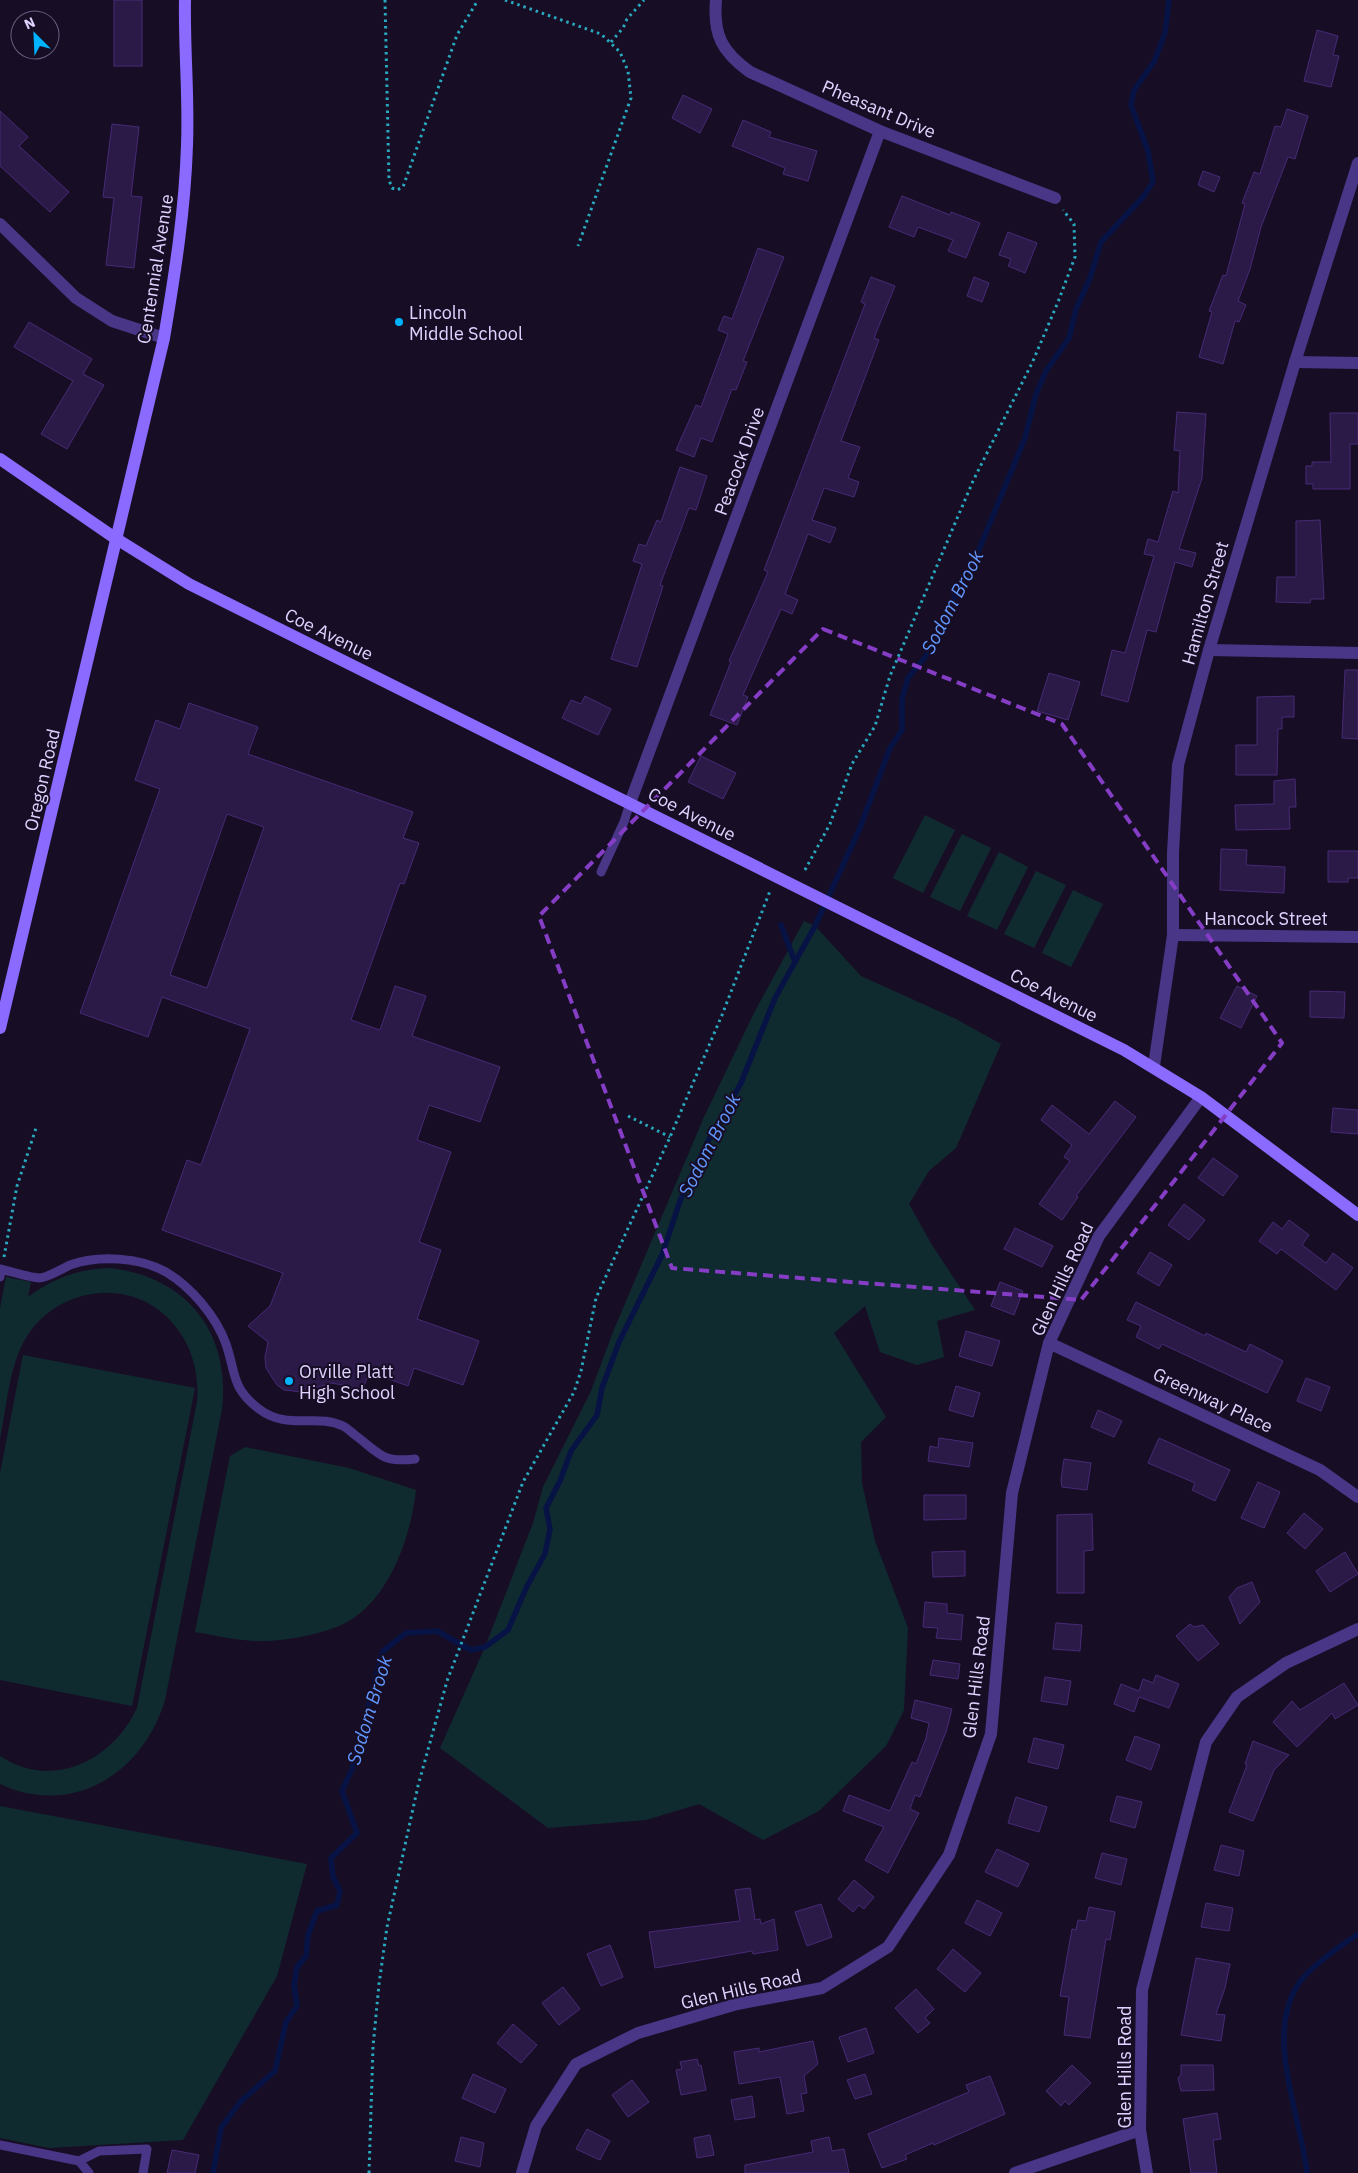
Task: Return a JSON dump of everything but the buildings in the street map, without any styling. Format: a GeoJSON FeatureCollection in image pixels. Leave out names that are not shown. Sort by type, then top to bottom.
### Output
{"type":"FeatureCollection","features":[{"type":"Feature","properties":{"kind":"street","name":"Centennial Avenue"},"geometry":{"type":"LineString","coordinates":[[114,538],[164,338],[176,272],[184,206],[187,142],[185,0]]}},
{"type":"Feature","properties":{"kind":"street","name":"Pheasant Drive"},"geometry":{"type":"LineString","coordinates":[[716,0],[714,23],[724,47],[734,61],[750,72],[880,131],[1055,198]]}},
{"type":"Feature","properties":{"kind":"street","name":"Peacock Drive"},"geometry":{"type":"LineString","coordinates":[[630,803],[880,131]]}},
{"type":"Feature","properties":{"kind":"street","name":"Hamilton Street"},"geometry":{"type":"LineString","coordinates":[[1154,1066],[1173,935],[1173,852],[1178,765],[1209,650],[1295,362],[1358,163]]}},
{"type":"Feature","properties":{"kind":"street"},"geometry":{"type":"LineString","coordinates":[[0,224],[76,298],[112,321],[164,338]]}},
{"type":"Feature","properties":{"kind":"street"},"geometry":{"type":"LineString","coordinates":[[1295,362],[1358,363]]}},
{"type":"Feature","properties":{"kind":"street","name":"Coe Avenue"},"geometry":{"type":"LineString","coordinates":[[0,459],[114,538],[189,584],[846,910],[1154,1066],[1201,1097],[1358,1215]]}},
{"type":"Feature","properties":{"kind":"street","name":"Oregon Road"},"geometry":{"type":"LineString","coordinates":[[0,1028],[55,803],[114,538]]}},
{"type":"Feature","properties":{"kind":"street"},"geometry":{"type":"LineString","coordinates":[[1209,650],[1358,653]]}},
{"type":"Feature","properties":{"kind":"street","name":"Hancock Street"},"geometry":{"type":"LineString","coordinates":[[1173,935],[1358,937]]}},
{"type":"Feature","properties":{"kind":"street","name":"Glen Hills Road"},"geometry":{"type":"LineString","coordinates":[[522,2173],[536,2126],[576,2064],[638,2033],[737,2004],[822,1988],[888,1947],[949,1855],[991,1734],[1012,1493],[1049,1343],[1099,1236],[1201,1097]]}},
{"type":"Feature","properties":{"kind":"street","name":"Greenway Place"},"geometry":{"type":"LineString","coordinates":[[1049,1343],[1320,1470],[1358,1497]]}},
{"type":"Feature","properties":{"kind":"street","name":"Glen Hills Road"},"geometry":{"type":"LineString","coordinates":[[1147,2173],[1140,2130],[1142,1990],[1206,1742],[1237,1697],[1286,1663],[1358,1629]]}},
{"type":"Feature","properties":{"kind":"street"},"geometry":{"type":"LineString","coordinates":[[1016,2173],[1140,2130]]}},
{"type":"Feature","properties":{"kind":"lane"},"geometry":{"type":"LineString","coordinates":[[601,872],[624,822],[630,803]]}},
{"type":"Feature","properties":{"kind":"lane"},"geometry":{"type":"LineString","coordinates":[[1,1273],[40,1278],[80,1262],[136,1260],[166,1272],[193,1294],[212,1316],[226,1343],[236,1384],[260,1410],[277,1419],[297,1423],[321,1421],[343,1426],[381,1456],[395,1462],[415,1459]]}},
{"type":"Feature","properties":{"kind":"lane"},"geometry":{"type":"LineString","coordinates":[[0,2145],[79,2161],[99,2151],[147,2149],[143,2173]]}},
{"type":"Feature","properties":{"kind":"lane"},"geometry":{"type":"LineString","coordinates":[[79,2161],[89,2173]]}},
{"type":"Feature","properties":{"kind":"path"},"geometry":{"type":"LineString","coordinates":[[385,0],[389,180],[392,188],[398,190],[403,187],[457,35],[478,0]]}},
{"type":"Feature","properties":{"kind":"path"},"geometry":{"type":"LineString","coordinates":[[506,0],[601,34],[620,52],[628,71],[630,98],[578,246]]}},
{"type":"Feature","properties":{"kind":"path"},"geometry":{"type":"LineString","coordinates":[[611,42],[623,28],[626,19],[644,0]]}},
{"type":"Feature","properties":{"kind":"path"},"geometry":{"type":"LineString","coordinates":[[805,870],[830,824],[852,764],[875,726],[890,676],[926,591],[973,481],[1033,362],[1075,257],[1074,224],[1055,198]]}},
{"type":"Feature","properties":{"kind":"path"},"geometry":{"type":"LineString","coordinates":[[369,2173],[373,2047],[387,1927],[418,1786],[447,1681],[523,1482],[574,1392],[581,1371],[596,1298],[670,1137],[735,982],[768,895]]}},
{"type":"Feature","properties":{"kind":"path"},"geometry":{"type":"LineString","coordinates":[[628,1116],[670,1137]]}},
{"type":"Feature","properties":{"kind":"path"},"geometry":{"type":"LineString","coordinates":[[1,1273],[17,1186],[37,1125]]}},
{"type":"Feature","properties":{"kind":"highlighted area"},"geometry":{"type":"Polygon","coordinates":[[[823,629],[1062,724],[1282,1043],[1081,1300],[672,1268],[539,916],[823,629]]]}},
{"type":"Feature","properties":{"kind":"green space"},"geometry":{"type":"Polygon","coordinates":[[[925,815],[955,830],[923,893],[893,878],[925,815]]]}},
{"type":"Feature","properties":{"kind":"green space"},"geometry":{"type":"Polygon","coordinates":[[[962,834],[991,848],[960,911],[930,897],[962,834]]]}},
{"type":"Feature","properties":{"kind":"green space"},"geometry":{"type":"Polygon","coordinates":[[[999,852],[1028,867],[997,930],[967,916],[999,852]]]}},
{"type":"Feature","properties":{"kind":"green space"},"geometry":{"type":"Polygon","coordinates":[[[1036,871],[1066,885],[1034,948],[1004,934],[1036,871]]]}},
{"type":"Feature","properties":{"kind":"green space"},"geometry":{"type":"Polygon","coordinates":[[[1073,890],[1103,904],[1071,967],[1042,953],[1073,890]]]}},
{"type":"Feature","properties":{"kind":"green space"},"geometry":{"type":"Polygon","coordinates":[[[804,921],[815,926],[861,976],[956,1019],[1001,1044],[956,1148],[929,1171],[909,1204],[932,1245],[975,1310],[937,1321],[944,1357],[917,1365],[880,1352],[865,1306],[834,1333],[886,1417],[861,1442],[862,1483],[875,1541],[908,1628],[904,1710],[886,1746],[819,1811],[763,1840],[699,1804],[646,1820],[548,1828],[440,1748],[485,1647],[533,1523],[543,1487],[591,1391],[613,1332],[704,1117],[754,1013],[804,921]]]}},
{"type":"Feature","properties":{"kind":"green space"},"geometry":{"type":"Polygon","coordinates":[[[110,1268],[137,1274],[161,1283],[182,1297],[198,1313],[211,1333],[219,1356],[223,1381],[222,1409],[165,1700],[155,1726],[140,1749],[122,1768],[102,1782],[78,1792],[53,1795],[27,1793],[0,1784],[0,1756],[20,1766],[40,1771],[60,1770],[79,1765],[97,1755],[113,1742],[137,1708],[197,1402],[196,1376],[190,1351],[179,1330],[163,1313],[143,1301],[121,1294],[96,1293],[70,1300],[58,1306],[41,1319],[27,1336],[12,1372],[0,1439],[0,1308],[6,1277],[31,1282],[28,1297],[37,1290],[67,1276],[88,1270],[110,1268]]]}},
{"type":"Feature","properties":{"kind":"green space"},"geometry":{"type":"Polygon","coordinates":[[[23,1355],[195,1388],[132,1706],[0,1680],[0,1473],[23,1355]]]}},
{"type":"Feature","properties":{"kind":"green space"},"geometry":{"type":"Polygon","coordinates":[[[245,1447],[349,1468],[416,1490],[404,1545],[396,1563],[376,1596],[364,1610],[349,1621],[320,1632],[277,1640],[240,1640],[195,1632],[230,1456],[245,1447]]]}},
{"type":"Feature","properties":{"kind":"green space"},"geometry":{"type":"Polygon","coordinates":[[[0,1806],[307,1864],[277,1976],[183,2140],[49,2148],[0,2138],[0,1806]]]}},
{"type":"Feature","properties":{"kind":"waterway","name":"Sodom Brook"},"geometry":{"type":"LineString","coordinates":[[213,2173],[221,2128],[240,2102],[275,2071],[286,2022],[297,2006],[294,1985],[297,1967],[306,1956],[308,1935],[317,1911],[337,1905],[340,1891],[333,1877],[331,1858],[357,1833],[342,1791],[352,1769],[383,1651],[406,1633],[437,1631],[471,1650],[485,1647],[508,1630],[527,1586],[545,1554],[550,1529],[546,1508],[560,1481],[571,1451],[597,1415],[602,1388],[619,1342],[662,1255],[680,1201],[707,1143],[741,1083],[775,998],[815,926],[859,830],[890,748],[902,730],[902,699],[908,678],[934,646],[951,609],[957,587],[971,569],[1025,438],[1036,394],[1046,371],[1069,338],[1076,309],[1090,278],[1101,242],[1143,197],[1153,182],[1148,151],[1131,105],[1134,90],[1154,62],[1165,33],[1169,0]]}},
{"type":"Feature","properties":{"kind":"waterway"},"geometry":{"type":"LineString","coordinates":[[781,925],[795,962]]}},
{"type":"Feature","properties":{"kind":"waterway"},"geometry":{"type":"LineString","coordinates":[[1307,2173],[1288,2078],[1285,2053],[1284,2029],[1288,2006],[1302,1979],[1325,1958],[1358,1934]]}},
{"type":"Feature","properties":{"kind":"place","name":"Lincoln Middle School"},"geometry":{"type":"Point","coordinates":[399,322]}},
{"type":"Feature","properties":{"kind":"place","name":"Orville Platt High School"},"geometry":{"type":"Point","coordinates":[289,1381]}}]}
